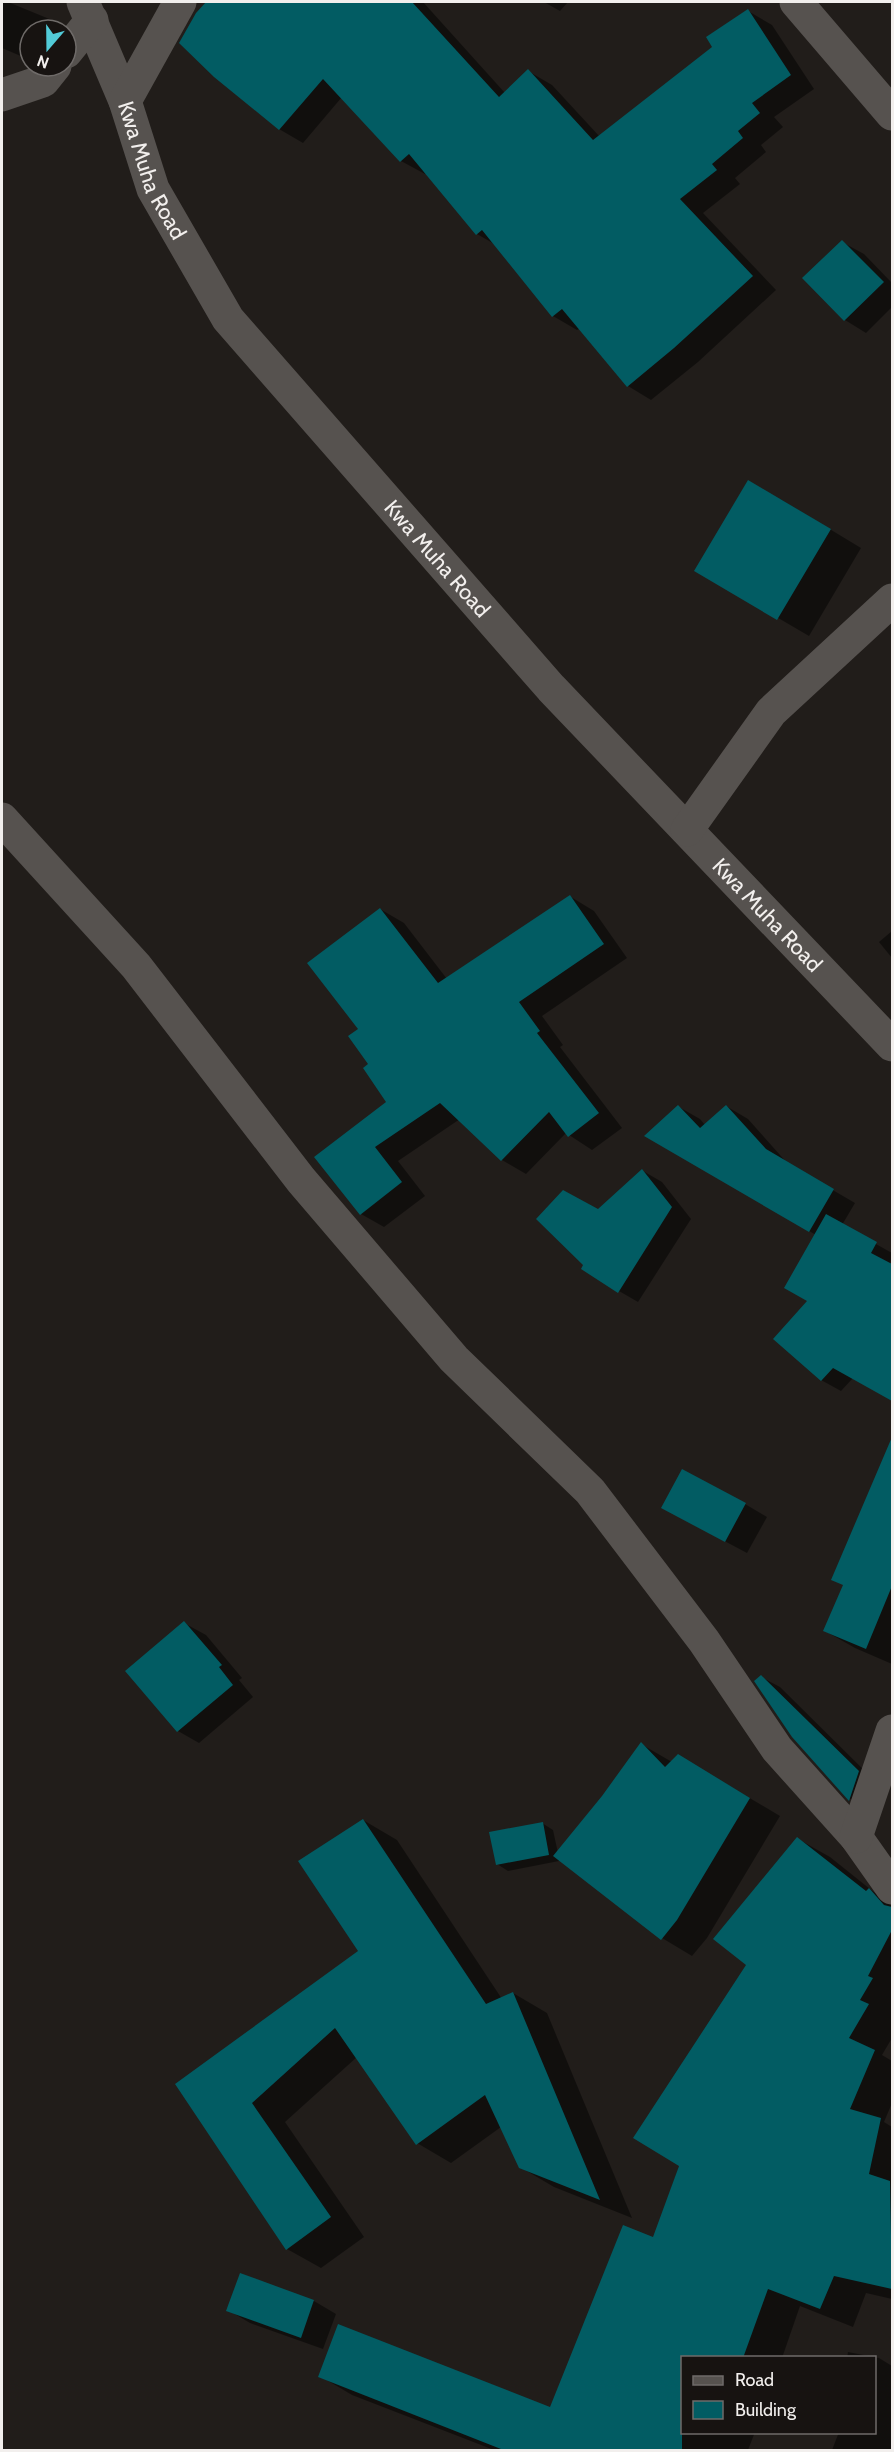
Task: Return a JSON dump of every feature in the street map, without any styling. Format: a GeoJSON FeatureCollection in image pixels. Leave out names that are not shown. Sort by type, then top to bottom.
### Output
{"type":"FeatureCollection","features":[{"type":"Feature","properties":{"kind":"street"},"geometry":{"type":"LineString","coordinates":[[125,101],[180,2]]}},
{"type":"Feature","properties":{"kind":"street"},"geometry":{"type":"LineString","coordinates":[[796,2],[892,114]]}},
{"type":"Feature","properties":{"kind":"street"},"geometry":{"type":"LineString","coordinates":[[78,29],[87,11]]}},
{"type":"Feature","properties":{"kind":"street","name":"Kwa Muha Road"},"geometry":{"type":"LineString","coordinates":[[87,11],[125,101],[153,189],[228,319],[551,688],[892,1045]]}},
{"type":"Feature","properties":{"kind":"street"},"geometry":{"type":"LineString","coordinates":[[2,95],[44,81],[46,78]]}},
{"type":"Feature","properties":{"kind":"street"},"geometry":{"type":"LineString","coordinates":[[687,830],[771,712],[892,600]]}},
{"type":"Feature","properties":{"kind":"street"},"geometry":{"type":"LineString","coordinates":[[2,819],[136,966],[301,1180],[454,1359],[590,1491],[704,1641],[777,1749],[856,1837],[892,1888]]}},
{"type":"Feature","properties":{"kind":"street"},"geometry":{"type":"LineString","coordinates":[[856,1837],[892,1731]]}},
{"type":"Feature","properties":{"kind":"building"},"geometry":{"type":"Polygon","coordinates":[[[206,2],[412,2],[499,97],[528,69],[593,140],[712,47],[706,37],[748,9],[791,75],[752,103],[760,113],[738,131],[743,138],[712,164],[717,170],[680,199],[753,276],[674,348],[627,387],[562,309],[552,317],[482,230],[476,235],[409,154],[400,162],[323,79],[279,130],[214,77],[179,43],[196,13],[206,2]]]}},
{"type":"Feature","properties":{"kind":"building"},"geometry":{"type":"Polygon","coordinates":[[[842,240],[884,282],[844,321],[802,278],[842,240]]]}},
{"type":"Feature","properties":{"kind":"building"},"geometry":{"type":"Polygon","coordinates":[[[748,480],[831,529],[777,620],[694,571],[748,480]]]}},
{"type":"Feature","properties":{"kind":"building"},"geometry":{"type":"Polygon","coordinates":[[[570,895],[604,944],[519,1002],[540,1031],[537,1033],[599,1113],[568,1137],[549,1112],[501,1161],[440,1103],[375,1147],[402,1182],[360,1215],[314,1157],[386,1102],[363,1068],[368,1064],[348,1036],[358,1029],[307,963],[380,908],[438,983],[570,895]]]}},
{"type":"Feature","properties":{"kind":"building"},"geometry":{"type":"Polygon","coordinates":[[[678,1105],[700,1128],[726,1105],[766,1149],[834,1189],[809,1232],[644,1136],[678,1105]]]}},
{"type":"Feature","properties":{"kind":"building"},"geometry":{"type":"Polygon","coordinates":[[[642,1169],[672,1207],[618,1293],[581,1269],[583,1265],[536,1219],[563,1190],[598,1209],[642,1169]]]}},
{"type":"Feature","properties":{"kind":"building"},"geometry":{"type":"Polygon","coordinates":[[[826,1214],[877,1242],[871,1253],[892,1264],[892,1401],[833,1368],[821,1381],[773,1339],[807,1301],[784,1288],[826,1214]]]}},
{"type":"Feature","properties":{"kind":"building"},"geometry":{"type":"Polygon","coordinates":[[[892,1437],[892,1586],[866,1649],[823,1631],[843,1585],[831,1580],[892,1437]]]}},
{"type":"Feature","properties":{"kind":"building"},"geometry":{"type":"Polygon","coordinates":[[[682,1469],[746,1503],[725,1542],[661,1508],[682,1469]]]}},
{"type":"Feature","properties":{"kind":"building"},"geometry":{"type":"Polygon","coordinates":[[[184,1621],[222,1665],[219,1667],[233,1685],[177,1732],[125,1671],[184,1621]]]}},
{"type":"Feature","properties":{"kind":"building"},"geometry":{"type":"Polygon","coordinates":[[[761,1675],[859,1771],[849,1801],[792,1737],[754,1681],[761,1675]]]}},
{"type":"Feature","properties":{"kind":"building"},"geometry":{"type":"Polygon","coordinates":[[[641,1742],[665,1767],[678,1754],[750,1798],[677,1920],[661,1940],[553,1856],[602,1796],[641,1742]]]}},
{"type":"Feature","properties":{"kind":"building"},"geometry":{"type":"Polygon","coordinates":[[[363,1819],[486,2004],[513,1992],[600,2200],[519,2168],[485,2095],[416,2145],[335,2028],[252,2103],[331,2217],[286,2250],[175,2084],[358,1951],[298,1861],[363,1819]]]}},
{"type":"Feature","properties":{"kind":"building"},"geometry":{"type":"Polygon","coordinates":[[[543,1822],[549,1855],[496,1865],[489,1832],[543,1822]]]}},
{"type":"Feature","properties":{"kind":"building"},"geometry":{"type":"Polygon","coordinates":[[[797,1837],[866,1891],[869,1888],[884,1905],[892,1907],[892,1930],[868,1976],[873,1978],[860,2000],[869,2004],[849,2038],[875,2050],[850,2109],[881,2118],[869,2174],[890,2181],[892,2289],[834,2276],[820,2309],[768,2289],[744,2356],[681,2356],[682,2451],[506,2451],[318,2377],[338,2324],[550,2407],[623,2225],[653,2237],[679,2166],[633,2138],[746,1965],[713,1939],[797,1837]]]}},
{"type":"Feature","properties":{"kind":"building"},"geometry":{"type":"Polygon","coordinates":[[[240,2273],[314,2300],[301,2338],[226,2311],[240,2273]]]}}]}
